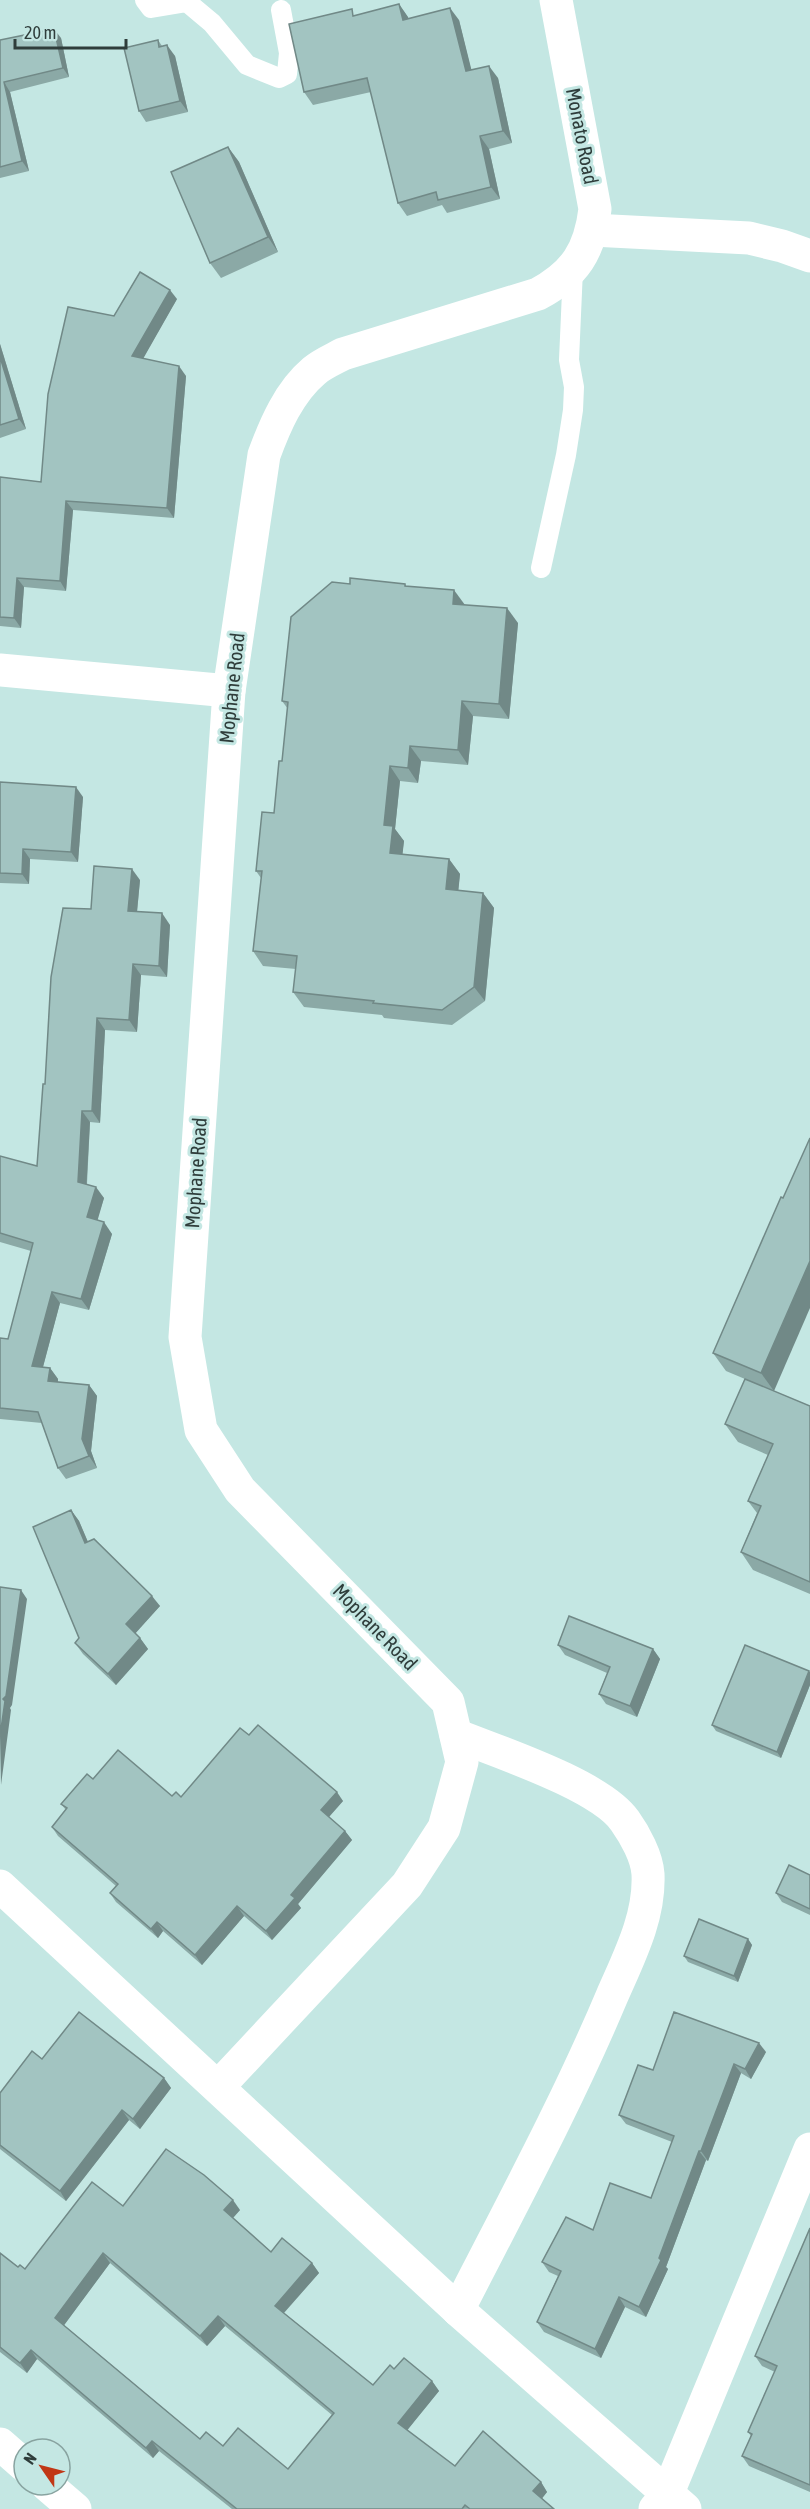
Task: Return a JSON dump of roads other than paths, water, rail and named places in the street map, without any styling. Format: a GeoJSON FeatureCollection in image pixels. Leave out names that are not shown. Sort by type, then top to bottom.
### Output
{"type":"FeatureCollection","features":[{"type":"Feature","properties":{"kind":"street","name":"Monato Road"},"geometry":{"type":"LineString","coordinates":[[555,0],[593,187],[595,210],[587,247],[573,269]]}},
{"type":"Feature","properties":{"kind":"street"},"geometry":{"type":"LineString","coordinates":[[592,230],[749,238],[810,256]]}},
{"type":"Feature","properties":{"kind":"street","name":"Mophane Road"},"geometry":{"type":"LineString","coordinates":[[218,2087],[407,1886],[444,1828],[462,1762],[448,1702],[240,1490],[201,1430],[185,1337],[229,691],[264,455],[275,425],[295,393],[314,371],[343,354],[538,294],[558,283],[573,269]]}},
{"type":"Feature","properties":{"kind":"street"},"geometry":{"type":"LineString","coordinates":[[0,670],[229,691]]}},
{"type":"Feature","properties":{"kind":"street"},"geometry":{"type":"LineString","coordinates":[[456,1735],[574,1783],[603,1801],[624,1819],[643,1853],[648,1874],[642,1924],[588,2054],[458,2310]]}},
{"type":"Feature","properties":{"kind":"street"},"geometry":{"type":"LineString","coordinates":[[0,1886],[669,2504],[810,2149]]}},
{"type":"Feature","properties":{"kind":"street"},"geometry":{"type":"LineString","coordinates":[[0,2444],[12,2454]]}},
{"type":"Feature","properties":{"kind":"street"},"geometry":{"type":"LineString","coordinates":[[61,2497],[75,2509]]}},
{"type":"Feature","properties":{"kind":"lane"},"geometry":{"type":"LineString","coordinates":[[144,0],[151,8],[187,2],[212,23],[247,65],[279,78],[287,74],[289,53],[281,10]]}},
{"type":"Feature","properties":{"kind":"lane"},"geometry":{"type":"LineString","coordinates":[[541,568],[566,455],[573,410],[574,387],[569,360],[573,269]]}}]}
